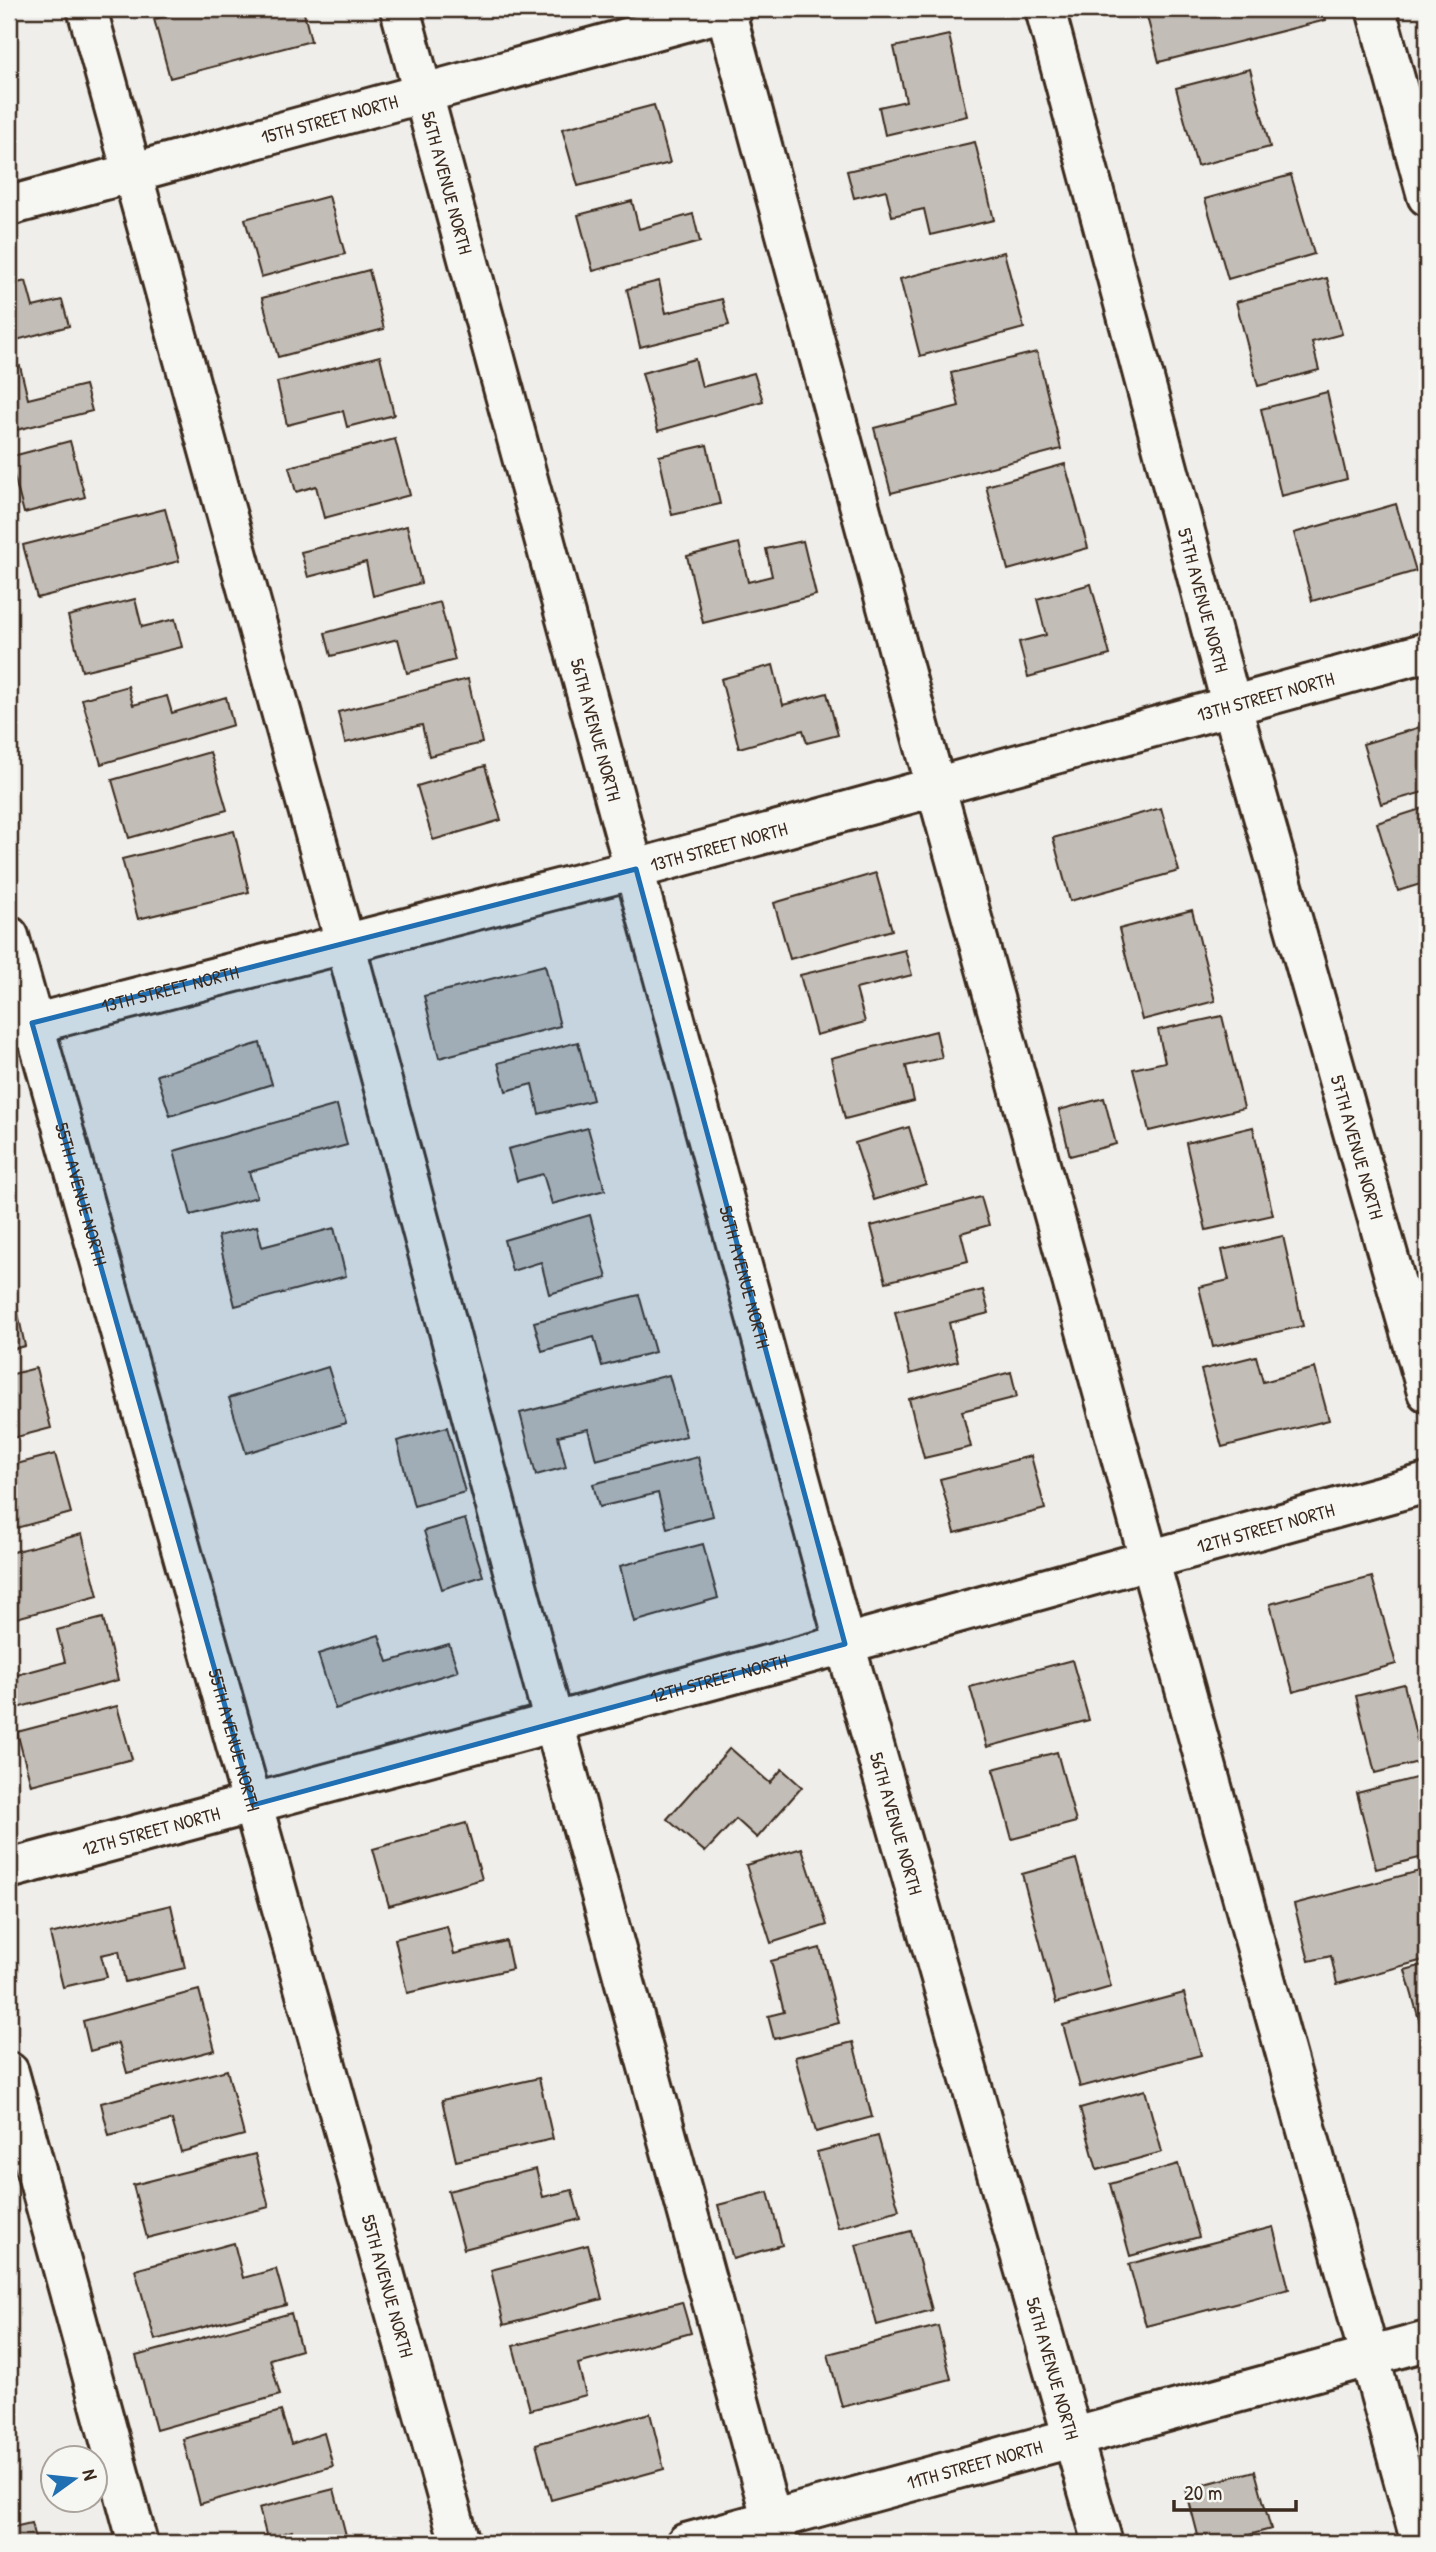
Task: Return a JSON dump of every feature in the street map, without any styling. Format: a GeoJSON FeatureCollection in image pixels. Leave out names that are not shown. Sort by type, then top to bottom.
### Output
{"type":"FeatureCollection","features":[{"type":"Feature","properties":{"kind":"street"},"geometry":{"type":"LineString","coordinates":[[87,9],[345,943],[554,1723],[775,2531]]}},
{"type":"Feature","properties":{"kind":"street","name":"56TH AVENUE NORTH"},"geometry":{"type":"LineString","coordinates":[[400,9],[845,1644],[1103,2543]]}},
{"type":"Feature","properties":{"kind":"street"},"geometry":{"type":"LineString","coordinates":[[728,9],[936,788],[1421,2543]]}},
{"type":"Feature","properties":{"kind":"street","name":"15TH STREET NORTH"},"geometry":{"type":"LineString","coordinates":[[9,206],[728,9]]}},
{"type":"Feature","properties":{"kind":"street","name":"57TH AVENUE NORTH"},"geometry":{"type":"LineString","coordinates":[[1045,9],[1232,708],[1427,1392]]}},
{"type":"Feature","properties":{"kind":"street"},"geometry":{"type":"LineString","coordinates":[[1376,9],[1427,196]]}},
{"type":"Feature","properties":{"kind":"street","name":"13TH STREET NORTH"},"geometry":{"type":"LineString","coordinates":[[20,1027],[636,869],[1232,708],[1427,652]]}},
{"type":"Feature","properties":{"kind":"street","name":"55TH AVENUE NORTH"},"geometry":{"type":"LineString","coordinates":[[9,936],[20,1027],[253,1805],[460,2543]]}},
{"type":"Feature","properties":{"kind":"street","name":"12TH STREET NORTH"},"geometry":{"type":"LineString","coordinates":[[9,1869],[845,1644],[1427,1483]]}},
{"type":"Feature","properties":{"kind":"street"},"geometry":{"type":"LineString","coordinates":[[9,2072],[138,2543]]}},
{"type":"Feature","properties":{"kind":"street","name":"11TH STREET NORTH"},"geometry":{"type":"LineString","coordinates":[[686,2543],[775,2531],[1074,2437],[1427,2342]]}},
{"type":"Feature","properties":{"kind":"highlighted area"},"geometry":{"type":"Polygon","coordinates":[[[636,869],[845,1644],[253,1805],[32,1023],[636,869]]]}},
{"type":"Feature","properties":{"kind":"building"},"geometry":{"type":"Polygon","coordinates":[[[195,9],[303,9],[311,41],[170,78],[154,19],[195,9]]]}},
{"type":"Feature","properties":{"kind":"building"},"geometry":{"type":"Polygon","coordinates":[[[1145,9],[1323,9],[1326,20],[1159,62],[1145,9]]]}},
{"type":"Feature","properties":{"kind":"building"},"geometry":{"type":"Polygon","coordinates":[[[949,35],[967,116],[885,135],[879,107],[906,101],[894,47],[949,35]]]}},
{"type":"Feature","properties":{"kind":"building"},"geometry":{"type":"Polygon","coordinates":[[[1250,69],[1270,147],[1197,166],[1176,88],[1250,69]]]}},
{"type":"Feature","properties":{"kind":"building"},"geometry":{"type":"Polygon","coordinates":[[[654,105],[670,163],[578,186],[562,129],[654,105]]]}},
{"type":"Feature","properties":{"kind":"building"},"geometry":{"type":"Polygon","coordinates":[[[975,142],[994,220],[930,235],[924,209],[892,216],[886,190],[854,198],[847,171],[975,142]]]}},
{"type":"Feature","properties":{"kind":"building"},"geometry":{"type":"Polygon","coordinates":[[[1291,175],[1314,254],[1228,279],[1205,199],[1291,175]]]}},
{"type":"Feature","properties":{"kind":"building"},"geometry":{"type":"Polygon","coordinates":[[[329,196],[345,254],[261,277],[245,219],[329,196]]]}},
{"type":"Feature","properties":{"kind":"building"},"geometry":{"type":"Polygon","coordinates":[[[632,201],[639,229],[693,214],[700,242],[593,271],[578,215],[632,201]]]}},
{"type":"Feature","properties":{"kind":"building"},"geometry":{"type":"Polygon","coordinates":[[[1004,252],[1024,328],[920,356],[900,279],[1004,252]]]}},
{"type":"Feature","properties":{"kind":"building"},"geometry":{"type":"Polygon","coordinates":[[[369,270],[384,329],[278,357],[262,298],[369,270]]]}},
{"type":"Feature","properties":{"kind":"building"},"geometry":{"type":"Polygon","coordinates":[[[1327,278],[1342,334],[1312,342],[1319,370],[1258,386],[1236,302],[1327,278]]]}},
{"type":"Feature","properties":{"kind":"building"},"geometry":{"type":"Polygon","coordinates":[[[26,281],[33,307],[62,300],[69,326],[9,342],[9,285],[26,281]]]}},
{"type":"Feature","properties":{"kind":"building"},"geometry":{"type":"Polygon","coordinates":[[[659,281],[666,313],[722,299],[729,325],[640,347],[627,289],[659,281]]]}},
{"type":"Feature","properties":{"kind":"building"},"geometry":{"type":"Polygon","coordinates":[[[1037,352],[1061,449],[891,493],[874,428],[959,406],[951,373],[1037,352]]]}},
{"type":"Feature","properties":{"kind":"building"},"geometry":{"type":"Polygon","coordinates":[[[380,356],[394,415],[347,427],[343,411],[287,425],[277,382],[380,356]]]}},
{"type":"Feature","properties":{"kind":"building"},"geometry":{"type":"Polygon","coordinates":[[[695,359],[702,387],[754,373],[763,401],[658,431],[642,373],[695,359]]]}},
{"type":"Feature","properties":{"kind":"building"},"geometry":{"type":"Polygon","coordinates":[[[20,366],[28,399],[85,385],[92,411],[9,432],[9,369],[20,366]]]}},
{"type":"Feature","properties":{"kind":"building"},"geometry":{"type":"Polygon","coordinates":[[[1327,392],[1347,479],[1281,496],[1261,409],[1327,392]]]}},
{"type":"Feature","properties":{"kind":"building"},"geometry":{"type":"Polygon","coordinates":[[[395,439],[410,495],[324,518],[316,486],[296,492],[289,467],[395,439]]]}},
{"type":"Feature","properties":{"kind":"building"},"geometry":{"type":"Polygon","coordinates":[[[70,441],[85,497],[24,513],[9,457],[70,441]]]}},
{"type":"Feature","properties":{"kind":"building"},"geometry":{"type":"Polygon","coordinates":[[[707,445],[720,504],[672,515],[659,456],[707,445]]]}},
{"type":"Feature","properties":{"kind":"building"},"geometry":{"type":"Polygon","coordinates":[[[1065,464],[1088,548],[1008,570],[986,486],[1065,464]]]}},
{"type":"Feature","properties":{"kind":"building"},"geometry":{"type":"Polygon","coordinates":[[[1396,504],[1416,571],[1312,601],[1294,533],[1396,504]]]}},
{"type":"Feature","properties":{"kind":"building"},"geometry":{"type":"Polygon","coordinates":[[[165,509],[179,561],[37,598],[23,545],[165,509]]]}},
{"type":"Feature","properties":{"kind":"building"},"geometry":{"type":"Polygon","coordinates":[[[407,526],[421,583],[373,596],[366,562],[308,577],[301,552],[407,526]]]}},
{"type":"Feature","properties":{"kind":"building"},"geometry":{"type":"Polygon","coordinates":[[[803,541],[816,595],[703,623],[687,556],[739,543],[748,582],[772,576],[766,549],[803,541]]]}},
{"type":"Feature","properties":{"kind":"building"},"geometry":{"type":"Polygon","coordinates":[[[1091,584],[1110,655],[1028,677],[1019,642],[1046,635],[1037,599],[1091,584]]]}},
{"type":"Feature","properties":{"kind":"building"},"geometry":{"type":"Polygon","coordinates":[[[135,599],[142,627],[175,619],[182,647],[82,671],[68,616],[135,599]]]}},
{"type":"Feature","properties":{"kind":"building"},"geometry":{"type":"Polygon","coordinates":[[[440,602],[455,660],[407,673],[398,639],[331,656],[325,633],[440,602]]]}},
{"type":"Feature","properties":{"kind":"building"},"geometry":{"type":"Polygon","coordinates":[[[773,665],[783,705],[827,693],[838,735],[807,743],[803,730],[739,748],[721,679],[773,665]]]}},
{"type":"Feature","properties":{"kind":"building"},"geometry":{"type":"Polygon","coordinates":[[[468,679],[482,743],[429,756],[422,725],[345,743],[338,712],[468,679]]]}},
{"type":"Feature","properties":{"kind":"building"},"geometry":{"type":"Polygon","coordinates":[[[128,686],[133,705],[167,696],[172,713],[226,697],[233,725],[101,764],[82,699],[128,686]]]}},
{"type":"Feature","properties":{"kind":"building"},"geometry":{"type":"Polygon","coordinates":[[[1427,725],[1427,791],[1381,804],[1363,744],[1427,725]]]}},
{"type":"Feature","properties":{"kind":"building"},"geometry":{"type":"Polygon","coordinates":[[[210,752],[227,810],[129,838],[112,780],[210,752]]]}},
{"type":"Feature","properties":{"kind":"building"},"geometry":{"type":"Polygon","coordinates":[[[485,766],[501,820],[433,840],[417,786],[485,766]]]}},
{"type":"Feature","properties":{"kind":"building"},"geometry":{"type":"Polygon","coordinates":[[[1427,807],[1427,882],[1398,891],[1377,823],[1427,807]]]}},
{"type":"Feature","properties":{"kind":"building"},"geometry":{"type":"Polygon","coordinates":[[[1161,808],[1179,871],[1070,901],[1053,838],[1161,808]]]}},
{"type":"Feature","properties":{"kind":"building"},"geometry":{"type":"Polygon","coordinates":[[[234,831],[249,892],[138,919],[122,859],[234,831]]]}},
{"type":"Feature","properties":{"kind":"building"},"geometry":{"type":"Polygon","coordinates":[[[876,873],[892,930],[790,959],[774,903],[876,873]]]}},
{"type":"Feature","properties":{"kind":"building"},"geometry":{"type":"Polygon","coordinates":[[[1192,910],[1215,1001],[1142,1020],[1119,929],[1192,910]]]}},
{"type":"Feature","properties":{"kind":"building"},"geometry":{"type":"Polygon","coordinates":[[[905,950],[912,975],[856,989],[865,1022],[816,1035],[800,975],[905,950]]]}},
{"type":"Feature","properties":{"kind":"building"},"geometry":{"type":"Polygon","coordinates":[[[545,965],[560,1026],[439,1058],[424,996],[545,965]]]}},
{"type":"Feature","properties":{"kind":"building"},"geometry":{"type":"Polygon","coordinates":[[[1222,1016],[1244,1108],[1149,1131],[1133,1069],[1165,1062],[1158,1030],[1222,1016]]]}},
{"type":"Feature","properties":{"kind":"building"},"geometry":{"type":"Polygon","coordinates":[[[936,1031],[942,1058],[906,1066],[914,1101],[845,1119],[831,1058],[936,1031]]]}},
{"type":"Feature","properties":{"kind":"building"},"geometry":{"type":"Polygon","coordinates":[[[578,1042],[593,1100],[539,1114],[532,1084],[506,1091],[498,1063],[578,1042]]]}},
{"type":"Feature","properties":{"kind":"building"},"geometry":{"type":"Polygon","coordinates":[[[260,1043],[272,1084],[170,1116],[157,1075],[260,1043]]]}},
{"type":"Feature","properties":{"kind":"building"},"geometry":{"type":"Polygon","coordinates":[[[1104,1098],[1116,1144],[1070,1156],[1059,1110],[1104,1098]]]}},
{"type":"Feature","properties":{"kind":"building"},"geometry":{"type":"Polygon","coordinates":[[[337,1105],[347,1145],[249,1172],[257,1197],[191,1215],[174,1151],[337,1105]]]}},
{"type":"Feature","properties":{"kind":"building"},"geometry":{"type":"Polygon","coordinates":[[[909,1127],[926,1184],[874,1200],[855,1143],[909,1127]]]}},
{"type":"Feature","properties":{"kind":"building"},"geometry":{"type":"Polygon","coordinates":[[[1253,1127],[1273,1215],[1206,1230],[1186,1143],[1253,1127]]]}},
{"type":"Feature","properties":{"kind":"building"},"geometry":{"type":"Polygon","coordinates":[[[588,1128],[605,1190],[552,1204],[543,1174],[517,1181],[508,1149],[588,1128]]]}},
{"type":"Feature","properties":{"kind":"building"},"geometry":{"type":"Polygon","coordinates":[[[981,1197],[989,1225],[961,1233],[968,1261],[886,1282],[871,1226],[981,1197]]]}},
{"type":"Feature","properties":{"kind":"building"},"geometry":{"type":"Polygon","coordinates":[[[590,1215],[607,1278],[549,1294],[541,1262],[512,1271],[504,1240],[590,1215]]]}},
{"type":"Feature","properties":{"kind":"building"},"geometry":{"type":"Polygon","coordinates":[[[257,1226],[262,1247],[334,1228],[346,1276],[235,1306],[218,1236],[257,1226]]]}},
{"type":"Feature","properties":{"kind":"building"},"geometry":{"type":"Polygon","coordinates":[[[1283,1236],[1303,1326],[1213,1347],[1199,1287],[1229,1280],[1222,1250],[1283,1236]]]}},
{"type":"Feature","properties":{"kind":"building"},"geometry":{"type":"Polygon","coordinates":[[[12,1285],[25,1346],[9,1350],[9,1286],[12,1285]]]}},
{"type":"Feature","properties":{"kind":"building"},"geometry":{"type":"Polygon","coordinates":[[[983,1290],[989,1313],[949,1323],[958,1361],[910,1374],[895,1312],[983,1290]]]}},
{"type":"Feature","properties":{"kind":"building"},"geometry":{"type":"Polygon","coordinates":[[[639,1295],[655,1352],[602,1366],[594,1337],[542,1351],[534,1322],[639,1295]]]}},
{"type":"Feature","properties":{"kind":"building"},"geometry":{"type":"Polygon","coordinates":[[[1256,1356],[1263,1382],[1315,1368],[1329,1420],[1222,1447],[1201,1370],[1256,1356]]]}},
{"type":"Feature","properties":{"kind":"building"},"geometry":{"type":"Polygon","coordinates":[[[328,1367],[346,1423],[246,1453],[229,1398],[328,1367]]]}},
{"type":"Feature","properties":{"kind":"building"},"geometry":{"type":"Polygon","coordinates":[[[36,1368],[51,1428],[9,1439],[9,1375],[36,1368]]]}},
{"type":"Feature","properties":{"kind":"building"},"geometry":{"type":"Polygon","coordinates":[[[1011,1372],[1017,1397],[962,1411],[971,1447],[924,1458],[909,1399],[1011,1372]]]}},
{"type":"Feature","properties":{"kind":"building"},"geometry":{"type":"Polygon","coordinates":[[[669,1375],[686,1436],[596,1460],[588,1429],[558,1436],[566,1467],[536,1475],[520,1413],[669,1375]]]}},
{"type":"Feature","properties":{"kind":"building"},"geometry":{"type":"Polygon","coordinates":[[[447,1427],[465,1492],[414,1506],[397,1441],[447,1427]]]}},
{"type":"Feature","properties":{"kind":"building"},"geometry":{"type":"Polygon","coordinates":[[[55,1454],[71,1513],[9,1530],[9,1466],[55,1454]]]}},
{"type":"Feature","properties":{"kind":"building"},"geometry":{"type":"Polygon","coordinates":[[[1031,1456],[1045,1509],[955,1533],[940,1479],[1031,1456]]]}},
{"type":"Feature","properties":{"kind":"building"},"geometry":{"type":"Polygon","coordinates":[[[698,1457],[713,1516],[667,1528],[658,1493],[599,1507],[593,1484],[698,1457]]]}},
{"type":"Feature","properties":{"kind":"building"},"geometry":{"type":"Polygon","coordinates":[[[465,1519],[483,1576],[442,1589],[424,1531],[465,1519]]]}},
{"type":"Feature","properties":{"kind":"building"},"geometry":{"type":"Polygon","coordinates":[[[82,1534],[98,1596],[9,1620],[9,1587],[12,1586],[9,1553],[82,1534]]]}},
{"type":"Feature","properties":{"kind":"building"},"geometry":{"type":"Polygon","coordinates":[[[703,1544],[718,1598],[634,1622],[620,1566],[703,1544]]]}},
{"type":"Feature","properties":{"kind":"building"},"geometry":{"type":"Polygon","coordinates":[[[1372,1577],[1396,1664],[1293,1692],[1270,1604],[1372,1577]]]}},
{"type":"Feature","properties":{"kind":"building"},"geometry":{"type":"Polygon","coordinates":[[[103,1618],[118,1680],[10,1710],[9,1677],[65,1662],[57,1630],[103,1618]]]}},
{"type":"Feature","properties":{"kind":"building"},"geometry":{"type":"Polygon","coordinates":[[[379,1635],[388,1662],[449,1644],[458,1671],[335,1709],[318,1654],[379,1635]]]}},
{"type":"Feature","properties":{"kind":"building"},"geometry":{"type":"Polygon","coordinates":[[[1072,1660],[1089,1720],[987,1747],[970,1687],[1072,1660]]]}},
{"type":"Feature","properties":{"kind":"building"},"geometry":{"type":"Polygon","coordinates":[[[1404,1684],[1422,1761],[1375,1773],[1356,1696],[1404,1684]]]}},
{"type":"Feature","properties":{"kind":"building"},"geometry":{"type":"Polygon","coordinates":[[[117,1706],[132,1759],[31,1785],[17,1732],[117,1706]]]}},
{"type":"Feature","properties":{"kind":"building"},"geometry":{"type":"Polygon","coordinates":[[[730,1748],[770,1783],[782,1769],[802,1787],[757,1838],[736,1819],[705,1852],[667,1819],[730,1748]]]}},
{"type":"Feature","properties":{"kind":"building"},"geometry":{"type":"Polygon","coordinates":[[[1057,1752],[1076,1822],[1012,1839],[993,1769],[1057,1752]]]}},
{"type":"Feature","properties":{"kind":"building"},"geometry":{"type":"Polygon","coordinates":[[[1427,1775],[1427,1856],[1376,1869],[1357,1793],[1427,1775]]]}},
{"type":"Feature","properties":{"kind":"building"},"geometry":{"type":"Polygon","coordinates":[[[466,1823],[482,1879],[389,1906],[373,1849],[466,1823]]]}},
{"type":"Feature","properties":{"kind":"building"},"geometry":{"type":"Polygon","coordinates":[[[802,1848],[827,1925],[771,1943],[746,1865],[802,1848]]]}},
{"type":"Feature","properties":{"kind":"building"},"geometry":{"type":"Polygon","coordinates":[[[1076,1859],[1111,1987],[1056,2003],[1022,1874],[1076,1859]]]}},
{"type":"Feature","properties":{"kind":"building"},"geometry":{"type":"Polygon","coordinates":[[[1427,1869],[1427,1959],[1337,1984],[1331,1956],[1309,1961],[1294,1904],[1427,1869]]]}},
{"type":"Feature","properties":{"kind":"building"},"geometry":{"type":"Polygon","coordinates":[[[171,1905],[185,1968],[125,1982],[119,1951],[101,1955],[107,1977],[63,1987],[50,1934],[171,1905]]]}},
{"type":"Feature","properties":{"kind":"building"},"geometry":{"type":"Polygon","coordinates":[[[447,1926],[454,1954],[506,1941],[512,1969],[407,1993],[395,1939],[447,1926]]]}},
{"type":"Feature","properties":{"kind":"building"},"geometry":{"type":"Polygon","coordinates":[[[820,1948],[839,2023],[774,2039],[768,2016],[784,2012],[771,1961],[820,1948]]]}},
{"type":"Feature","properties":{"kind":"building"},"geometry":{"type":"Polygon","coordinates":[[[1427,1964],[1427,2048],[1405,1970],[1427,1964]]]}},
{"type":"Feature","properties":{"kind":"building"},"geometry":{"type":"Polygon","coordinates":[[[199,1990],[215,2050],[127,2073],[119,2043],[90,2051],[83,2021],[199,1990]]]}},
{"type":"Feature","properties":{"kind":"building"},"geometry":{"type":"Polygon","coordinates":[[[1184,1993],[1201,2055],[1080,2087],[1063,2025],[1184,1993]]]}},
{"type":"Feature","properties":{"kind":"building"},"geometry":{"type":"Polygon","coordinates":[[[853,2042],[872,2117],[816,2132],[795,2057],[853,2042]]]}},
{"type":"Feature","properties":{"kind":"building"},"geometry":{"type":"Polygon","coordinates":[[[227,2070],[244,2135],[181,2152],[172,2120],[109,2136],[101,2103],[227,2070]]]}},
{"type":"Feature","properties":{"kind":"building"},"geometry":{"type":"Polygon","coordinates":[[[539,2078],[553,2139],[456,2161],[442,2100],[539,2078]]]}},
{"type":"Feature","properties":{"kind":"building"},"geometry":{"type":"Polygon","coordinates":[[[1145,2090],[1162,2152],[1097,2170],[1080,2108],[1145,2090]]]}},
{"type":"Feature","properties":{"kind":"building"},"geometry":{"type":"Polygon","coordinates":[[[878,2136],[899,2210],[838,2228],[817,2152],[878,2136]]]}},
{"type":"Feature","properties":{"kind":"building"},"geometry":{"type":"Polygon","coordinates":[[[255,2154],[269,2207],[147,2238],[133,2185],[255,2154]]]}},
{"type":"Feature","properties":{"kind":"building"},"geometry":{"type":"Polygon","coordinates":[[[1178,2164],[1199,2237],[1130,2256],[1110,2184],[1178,2164]]]}},
{"type":"Feature","properties":{"kind":"building"},"geometry":{"type":"Polygon","coordinates":[[[536,2169],[543,2197],[572,2190],[580,2219],[464,2249],[448,2191],[536,2169]]]}},
{"type":"Feature","properties":{"kind":"building"},"geometry":{"type":"Polygon","coordinates":[[[768,2192],[782,2245],[733,2259],[718,2205],[768,2192]]]}},
{"type":"Feature","properties":{"kind":"building"},"geometry":{"type":"Polygon","coordinates":[[[1273,2227],[1289,2289],[1146,2326],[1129,2264],[1273,2227]]]}},
{"type":"Feature","properties":{"kind":"building"},"geometry":{"type":"Polygon","coordinates":[[[911,2231],[932,2310],[877,2325],[856,2245],[911,2231]]]}},
{"type":"Feature","properties":{"kind":"building"},"geometry":{"type":"Polygon","coordinates":[[[234,2243],[243,2278],[276,2269],[286,2305],[155,2340],[135,2270],[234,2243]]]}},
{"type":"Feature","properties":{"kind":"building"},"geometry":{"type":"Polygon","coordinates":[[[588,2245],[602,2299],[504,2325],[491,2270],[588,2245]]]}},
{"type":"Feature","properties":{"kind":"building"},"geometry":{"type":"Polygon","coordinates":[[[682,2302],[691,2333],[578,2364],[586,2395],[530,2410],[513,2346],[682,2302]]]}},
{"type":"Feature","properties":{"kind":"building"},"geometry":{"type":"Polygon","coordinates":[[[291,2313],[301,2350],[270,2359],[280,2395],[156,2430],[136,2356],[291,2313]]]}},
{"type":"Feature","properties":{"kind":"building"},"geometry":{"type":"Polygon","coordinates":[[[938,2326],[951,2379],[842,2407],[828,2354],[938,2326]]]}},
{"type":"Feature","properties":{"kind":"building"},"geometry":{"type":"Polygon","coordinates":[[[281,2411],[291,2444],[324,2433],[333,2466],[200,2504],[183,2439],[281,2411]]]}},
{"type":"Feature","properties":{"kind":"building"},"geometry":{"type":"Polygon","coordinates":[[[650,2413],[664,2469],[551,2500],[536,2444],[650,2413]]]}},
{"type":"Feature","properties":{"kind":"building"},"geometry":{"type":"Polygon","coordinates":[[[1255,2471],[1271,2529],[1219,2543],[1200,2543],[1186,2489],[1255,2471]]]}},
{"type":"Feature","properties":{"kind":"building"},"geometry":{"type":"Polygon","coordinates":[[[334,2489],[348,2543],[295,2543],[292,2531],[267,2538],[259,2508],[334,2489]]]}},
{"type":"Feature","properties":{"kind":"building"},"geometry":{"type":"Polygon","coordinates":[[[31,2523],[36,2543],[9,2543],[9,2528],[31,2523]]]}},
{"type":"Feature","properties":{"kind":"building"},"geometry":{"type":"Polygon","coordinates":[[[994,2535],[996,2543],[965,2543],[994,2535]]]}}]}
